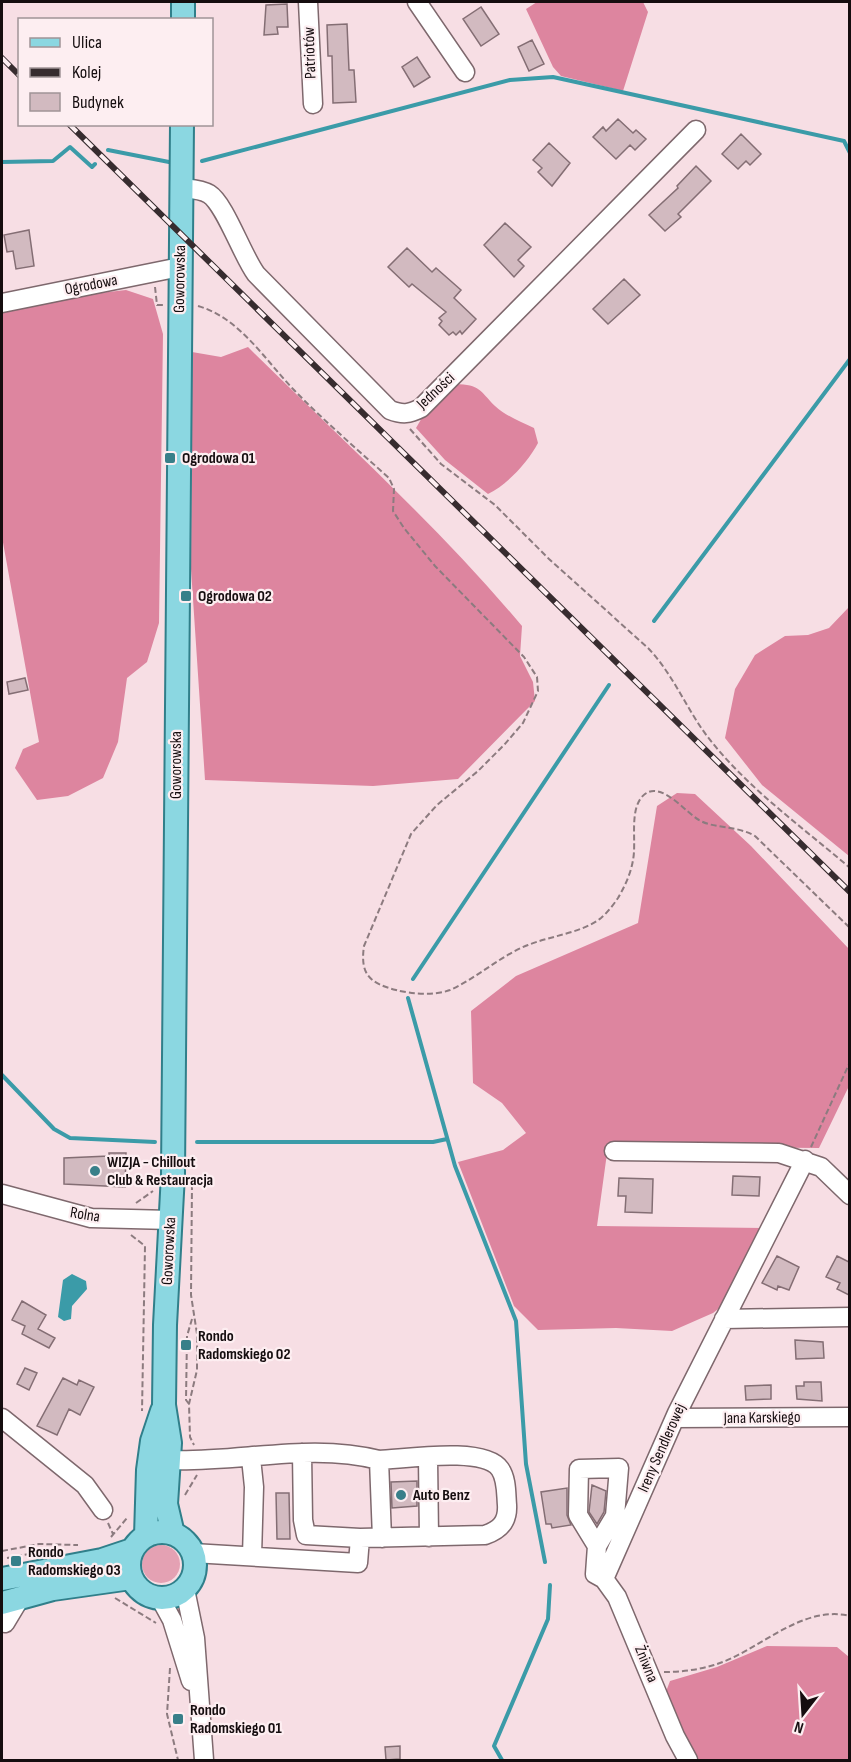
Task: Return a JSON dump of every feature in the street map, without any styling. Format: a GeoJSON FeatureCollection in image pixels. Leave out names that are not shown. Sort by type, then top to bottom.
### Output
{"type":"FeatureCollection","features":[{"type":"Feature","properties":{"kind":"main road"},"geometry":{"type":"LineString","coordinates":[[183,2],[183,18]]}},
{"type":"Feature","properties":{"kind":"main road","name":"Goworowska"},"geometry":{"type":"LineString","coordinates":[[173,1534],[166,1504],[170,1443],[164,1405],[165,1325],[171,1220],[182,126]]}},
{"type":"Feature","properties":{"kind":"main road","name":"Goworowska"},"geometry":{"type":"LineString","coordinates":[[139,1543],[152,1441],[164,1405]]}},
{"type":"Feature","properties":{"kind":"main road"},"geometry":{"type":"LineString","coordinates":[[2,1579],[102,1560],[139,1543],[155,1532],[173,1534],[181,1538],[193,1553],[194,1572],[185,1589],[177,1595],[160,1598],[142,1592],[131,1578],[128,1568],[139,1543]]}},
{"type":"Feature","properties":{"kind":"main road"},"geometry":{"type":"LineString","coordinates":[[9,1608],[52,1589],[131,1578]]}},
{"type":"Feature","properties":{"kind":"street","name":"Patriotów"},"geometry":{"type":"LineString","coordinates":[[308,2],[313,104]]}},
{"type":"Feature","properties":{"kind":"street"},"geometry":{"type":"LineString","coordinates":[[417,2],[465,72]]}},
{"type":"Feature","properties":{"kind":"street","name":"Jedności"},"geometry":{"type":"LineString","coordinates":[[181,188],[199,190],[217,201],[246,260],[256,274],[390,410],[400,414],[410,414],[421,408],[696,130]]}},
{"type":"Feature","properties":{"kind":"street","name":"Ogrodowa"},"geometry":{"type":"LineString","coordinates":[[2,303],[180,267]]}},
{"type":"Feature","properties":{"kind":"street"},"geometry":{"type":"LineString","coordinates":[[614,1151],[779,1153],[820,1167],[849,1195]]}},
{"type":"Feature","properties":{"kind":"street","name":"Ireny Sendlerowej"},"geometry":{"type":"LineString","coordinates":[[599,1576],[724,1319],[805,1160]]}},
{"type":"Feature","properties":{"kind":"street","name":"Rolna"},"geometry":{"type":"LineString","coordinates":[[2,1194],[78,1216],[171,1220]]}},
{"type":"Feature","properties":{"kind":"street"},"geometry":{"type":"LineString","coordinates":[[724,1319],[849,1317]]}},
{"type":"Feature","properties":{"kind":"street","name":"Jana Karskiego"},"geometry":{"type":"LineString","coordinates":[[675,1418],[849,1417]]}},
{"type":"Feature","properties":{"kind":"street"},"geometry":{"type":"LineString","coordinates":[[2,1418],[85,1485],[103,1510]]}},
{"type":"Feature","properties":{"kind":"street"},"geometry":{"type":"LineString","coordinates":[[168,1460],[251,1458],[302,1453],[354,1453],[379,1460],[471,1456],[490,1461],[500,1469],[505,1482],[507,1514],[497,1531],[491,1533],[382,1538],[306,1535],[303,1520],[302,1453]]}},
{"type":"Feature","properties":{"kind":"street"},"geometry":{"type":"LineString","coordinates":[[251,1458],[254,1487],[252,1556]]}},
{"type":"Feature","properties":{"kind":"street"},"geometry":{"type":"LineString","coordinates":[[428,1458],[429,1537]]}},
{"type":"Feature","properties":{"kind":"street"},"geometry":{"type":"LineString","coordinates":[[379,1460],[382,1538]]}},
{"type":"Feature","properties":{"kind":"street"},"geometry":{"type":"LineString","coordinates":[[193,1553],[358,1563],[360,1538]]}},
{"type":"Feature","properties":{"kind":"street"},"geometry":{"type":"LineString","coordinates":[[597,1546],[599,1576]]}},
{"type":"Feature","properties":{"kind":"street","name":"Żniwna"},"geometry":{"type":"LineString","coordinates":[[599,1576],[617,1597],[675,1736],[688,1761]]}},
{"type":"Feature","properties":{"kind":"street"},"geometry":{"type":"LineString","coordinates":[[185,1589],[195,1638],[204,1761]]}},
{"type":"Feature","properties":{"kind":"street"},"geometry":{"type":"LineString","coordinates":[[160,1598],[172,1620],[198,1702]]}},
{"type":"Feature","properties":{"kind":"path"},"geometry":{"type":"LineString","coordinates":[[197,305],[227,319],[250,340],[295,391],[389,478],[394,489],[393,512],[404,528],[435,566],[524,657],[537,677],[538,691],[523,723],[478,771],[437,804],[411,834],[364,946],[361,963],[366,975],[380,985],[398,991],[427,994],[448,990],[529,945],[600,919],[617,900],[627,880],[633,859],[636,808],[645,794],[651,792],[669,797],[700,822],[742,828],[755,836],[849,928]]}},
{"type":"Feature","properties":{"kind":"path"},"geometry":{"type":"LineString","coordinates":[[400,414],[417,438],[441,464],[495,505],[566,575],[648,648],[660,661],[715,745],[755,787],[849,868]]}},
{"type":"Feature","properties":{"kind":"path"},"geometry":{"type":"LineString","coordinates":[[805,1160],[849,1062]]}},
{"type":"Feature","properties":{"kind":"path"},"geometry":{"type":"LineString","coordinates":[[130,1218],[130,1208],[161,1185]]}},
{"type":"Feature","properties":{"kind":"path"},"geometry":{"type":"LineString","coordinates":[[134,1239],[145,1246],[142,1412]]}},
{"type":"Feature","properties":{"kind":"path"},"geometry":{"type":"LineString","coordinates":[[193,1317],[197,1334],[197,1370],[189,1404],[186,1400],[186,1336],[193,1317]]}},
{"type":"Feature","properties":{"kind":"path"},"geometry":{"type":"LineString","coordinates":[[109,1540],[133,1513]]}},
{"type":"Feature","properties":{"kind":"path"},"geometry":{"type":"LineString","coordinates":[[2,1551],[39,1544],[74,1543],[80,1547]]}},
{"type":"Feature","properties":{"kind":"path"},"geometry":{"type":"LineString","coordinates":[[108,1594],[157,1624]]}},
{"type":"Feature","properties":{"kind":"path"},"geometry":{"type":"LineString","coordinates":[[650,1672],[681,1672],[715,1665],[816,1616],[837,1613],[849,1616]]}},
{"type":"Feature","properties":{"kind":"path"},"geometry":{"type":"LineString","coordinates":[[170,1667],[167,1714],[178,1761]]}},
{"type":"Feature","properties":{"kind":"shaded area"},"geometry":{"type":"Polygon","coordinates":[[[537,2],[643,2],[648,12],[623,91],[561,76],[553,67],[526,9],[537,2]]]}},
{"type":"Feature","properties":{"kind":"shaded area"},"geometry":{"type":"Polygon","coordinates":[[[126,290],[153,299],[163,334],[159,623],[147,662],[127,678],[118,742],[103,778],[68,796],[37,800],[15,768],[23,749],[39,742],[2,537],[2,311],[73,296],[126,290]]]}},
{"type":"Feature","properties":{"kind":"shaded area"},"geometry":{"type":"Polygon","coordinates":[[[248,347],[423,518],[522,626],[520,656],[533,682],[535,701],[458,779],[373,786],[205,780],[191,569],[192,352],[221,357],[248,347]]]}},
{"type":"Feature","properties":{"kind":"shaded area"},"geometry":{"type":"Polygon","coordinates":[[[455,384],[475,387],[504,413],[534,428],[538,443],[529,458],[510,479],[488,494],[445,460],[416,428],[423,416],[455,384]]]}},
{"type":"Feature","properties":{"kind":"shaded area"},"geometry":{"type":"Polygon","coordinates":[[[849,607],[849,856],[762,785],[725,738],[735,689],[755,655],[785,636],[808,635],[829,628],[849,607]]]}},
{"type":"Feature","properties":{"kind":"shaded area"},"geometry":{"type":"Polygon","coordinates":[[[677,793],[695,794],[751,846],[849,949],[849,1086],[819,1148],[608,1146],[597,1226],[767,1228],[743,1290],[713,1313],[672,1331],[616,1328],[538,1330],[514,1306],[458,1162],[503,1150],[526,1133],[502,1103],[473,1083],[471,1011],[516,976],[638,923],[657,806],[677,793]]]}},
{"type":"Feature","properties":{"kind":"shaded area"},"geometry":{"type":"Polygon","coordinates":[[[161,1545],[168,1546],[174,1551],[179,1557],[179,1571],[174,1577],[168,1582],[161,1583],[154,1582],[148,1577],[143,1571],[142,1564],[143,1557],[148,1551],[154,1546],[161,1545]]]}},
{"type":"Feature","properties":{"kind":"shaded area"},"geometry":{"type":"Polygon","coordinates":[[[767,1646],[837,1647],[849,1657],[849,1760],[694,1760],[664,1697],[670,1681],[717,1667],[767,1646]]]}},
{"type":"Feature","properties":{"kind":"water"},"geometry":{"type":"Polygon","coordinates":[[[72,1274],[86,1281],[87,1289],[72,1306],[71,1319],[64,1321],[58,1317],[63,1280],[72,1274]]]}},
{"type":"Feature","properties":{"kind":"building"},"geometry":{"type":"Polygon","coordinates":[[[287,4],[288,27],[277,27],[278,34],[264,35],[266,5],[287,4]]]}},
{"type":"Feature","properties":{"kind":"building"},"geometry":{"type":"Polygon","coordinates":[[[481,7],[499,34],[481,46],[463,19],[481,7]]]}},
{"type":"Feature","properties":{"kind":"building"},"geometry":{"type":"Polygon","coordinates":[[[347,24],[349,70],[354,70],[356,102],[333,103],[332,56],[328,56],[327,25],[347,24]]]}},
{"type":"Feature","properties":{"kind":"building"},"geometry":{"type":"Polygon","coordinates":[[[532,40],[544,64],[529,71],[518,47],[532,40]]]}},
{"type":"Feature","properties":{"kind":"building"},"geometry":{"type":"Polygon","coordinates":[[[417,57],[430,77],[414,87],[402,67],[417,57]]]}},
{"type":"Feature","properties":{"kind":"building"},"geometry":{"type":"Polygon","coordinates":[[[618,119],[633,133],[636,130],[646,139],[635,150],[630,145],[616,159],[593,137],[603,127],[606,131],[618,119]]]}},
{"type":"Feature","properties":{"kind":"building"},"geometry":{"type":"Polygon","coordinates":[[[741,134],[761,154],[750,165],[746,161],[738,169],[722,154],[741,134]]]}},
{"type":"Feature","properties":{"kind":"building"},"geometry":{"type":"Polygon","coordinates":[[[549,143],[570,163],[552,186],[538,172],[542,168],[533,160],[549,143]]]}},
{"type":"Feature","properties":{"kind":"building"},"geometry":{"type":"Polygon","coordinates":[[[696,166],[711,181],[678,214],[681,217],[665,231],[649,215],[678,188],[677,186],[696,166]]]}},
{"type":"Feature","properties":{"kind":"building"},"geometry":{"type":"Polygon","coordinates":[[[505,223],[531,247],[518,260],[524,266],[514,277],[484,245],[505,223]]]}},
{"type":"Feature","properties":{"kind":"building"},"geometry":{"type":"Polygon","coordinates":[[[29,230],[34,266],[16,269],[13,251],[7,252],[4,235],[29,230]]]}},
{"type":"Feature","properties":{"kind":"building"},"geometry":{"type":"Polygon","coordinates":[[[407,248],[432,272],[436,268],[461,290],[454,298],[476,319],[462,334],[460,331],[456,335],[453,332],[449,335],[439,325],[442,321],[439,318],[446,312],[412,284],[409,287],[388,267],[407,248]]]}},
{"type":"Feature","properties":{"kind":"building"},"geometry":{"type":"Polygon","coordinates":[[[624,279],[640,295],[608,324],[593,309],[624,279]]]}},
{"type":"Feature","properties":{"kind":"building"},"geometry":{"type":"Polygon","coordinates":[[[25,678],[28,690],[9,694],[7,682],[25,678]]]}},
{"type":"Feature","properties":{"kind":"building","name":"WIZJA - Chillout Club & Restauracja"},"geometry":{"type":"Polygon","coordinates":[[[109,1153],[126,1153],[125,1187],[64,1184],[64,1158],[109,1156],[109,1153]]]}},
{"type":"Feature","properties":{"kind":"building"},"geometry":{"type":"Polygon","coordinates":[[[733,1176],[760,1177],[759,1196],[732,1195],[733,1176]]]}},
{"type":"Feature","properties":{"kind":"building"},"geometry":{"type":"Polygon","coordinates":[[[619,1178],[653,1179],[652,1213],[625,1212],[626,1196],[618,1196],[619,1178]]]}},
{"type":"Feature","properties":{"kind":"building"},"geometry":{"type":"Polygon","coordinates":[[[777,1256],[799,1267],[789,1290],[778,1286],[777,1290],[762,1283],[777,1256]]]}},
{"type":"Feature","properties":{"kind":"building"},"geometry":{"type":"Polygon","coordinates":[[[837,1256],[849,1262],[849,1295],[837,1289],[840,1283],[826,1277],[837,1256]]]}},
{"type":"Feature","properties":{"kind":"building"},"geometry":{"type":"Polygon","coordinates":[[[22,1301],[46,1315],[38,1329],[55,1338],[49,1348],[22,1334],[25,1326],[12,1320],[22,1301]]]}},
{"type":"Feature","properties":{"kind":"building"},"geometry":{"type":"Polygon","coordinates":[[[795,1340],[823,1342],[824,1358],[796,1359],[795,1340]]]}},
{"type":"Feature","properties":{"kind":"building"},"geometry":{"type":"Polygon","coordinates":[[[25,1368],[37,1373],[29,1390],[17,1384],[25,1368]]]}},
{"type":"Feature","properties":{"kind":"building"},"geometry":{"type":"Polygon","coordinates":[[[63,1378],[77,1385],[79,1380],[94,1387],[80,1415],[69,1409],[57,1435],[37,1426],[63,1378]]]}},
{"type":"Feature","properties":{"kind":"building"},"geometry":{"type":"Polygon","coordinates":[[[804,1382],[821,1382],[822,1401],[797,1399],[796,1386],[804,1386],[804,1382]]]}},
{"type":"Feature","properties":{"kind":"building"},"geometry":{"type":"Polygon","coordinates":[[[771,1385],[771,1399],[746,1400],[745,1386],[771,1385]]]}},
{"type":"Feature","properties":{"kind":"building"},"geometry":{"type":"Polygon","coordinates":[[[417,1481],[417,1506],[392,1508],[391,1482],[417,1481]]]}},
{"type":"Feature","properties":{"kind":"building"},"geometry":{"type":"Polygon","coordinates":[[[592,1485],[606,1491],[604,1512],[597,1524],[589,1512],[592,1485]]]}},
{"type":"Feature","properties":{"kind":"building"},"geometry":{"type":"Polygon","coordinates":[[[567,1488],[567,1515],[571,1525],[552,1528],[551,1524],[546,1524],[541,1492],[567,1488]]]}},
{"type":"Feature","properties":{"kind":"building"},"geometry":{"type":"Polygon","coordinates":[[[276,1493],[289,1493],[290,1539],[277,1539],[276,1493]]]}},
{"type":"Feature","properties":{"kind":"building"},"geometry":{"type":"Polygon","coordinates":[[[400,1746],[400,1759],[386,1760],[385,1747],[400,1746]]]}},
{"type":"Feature","properties":{"kind":"waterway"},"geometry":{"type":"LineString","coordinates":[[202,161],[510,80],[553,77],[844,141],[850,153]]}},
{"type":"Feature","properties":{"kind":"waterway"},"geometry":{"type":"LineString","coordinates":[[2,162],[53,161],[70,147],[92,167],[95,164]]}},
{"type":"Feature","properties":{"kind":"waterway"},"geometry":{"type":"LineString","coordinates":[[108,150],[169,162]]}},
{"type":"Feature","properties":{"kind":"waterway"},"geometry":{"type":"LineString","coordinates":[[654,621],[850,359]]}},
{"type":"Feature","properties":{"kind":"waterway"},"geometry":{"type":"LineString","coordinates":[[413,979],[609,685]]}},
{"type":"Feature","properties":{"kind":"waterway"},"geometry":{"type":"LineString","coordinates":[[408,998],[455,1166],[516,1321],[526,1464],[545,1562]]}},
{"type":"Feature","properties":{"kind":"waterway"},"geometry":{"type":"LineString","coordinates":[[2,1075],[54,1129],[70,1138],[155,1142]]}},
{"type":"Feature","properties":{"kind":"waterway"},"geometry":{"type":"LineString","coordinates":[[197,1142],[433,1142],[447,1139]]}},
{"type":"Feature","properties":{"kind":"waterway"},"geometry":{"type":"LineString","coordinates":[[502,1760],[494,1746],[548,1619],[550,1585]]}},
{"type":"Feature","properties":{"kind":"railway"},"geometry":{"type":"LineString","coordinates":[[2,58],[18,74]]}},
{"type":"Feature","properties":{"kind":"railway"},"geometry":{"type":"LineString","coordinates":[[71,126],[850,892]]}},
{"type":"Feature","properties":{"kind":"place","name":"Ogrodowa 01"},"geometry":{"type":"Point","coordinates":[170,458]}},
{"type":"Feature","properties":{"kind":"place","name":"Ogrodowa 02"},"geometry":{"type":"Point","coordinates":[186,596]}},
{"type":"Feature","properties":{"kind":"place","name":"WIZJA - Chillout Club & Restauracja"},"geometry":{"type":"Point","coordinates":[95,1171]}},
{"type":"Feature","properties":{"kind":"place","name":"Rondo Radomskiego 02"},"geometry":{"type":"Point","coordinates":[186,1345]}},
{"type":"Feature","properties":{"kind":"place","name":"Auto Benz"},"geometry":{"type":"Point","coordinates":[401,1495]}},
{"type":"Feature","properties":{"kind":"place","name":"Rondo Radomskiego 03"},"geometry":{"type":"Point","coordinates":[16,1561]}},
{"type":"Feature","properties":{"kind":"place","name":"Rondo Radomskiego 01"},"geometry":{"type":"Point","coordinates":[178,1719]}}]}
